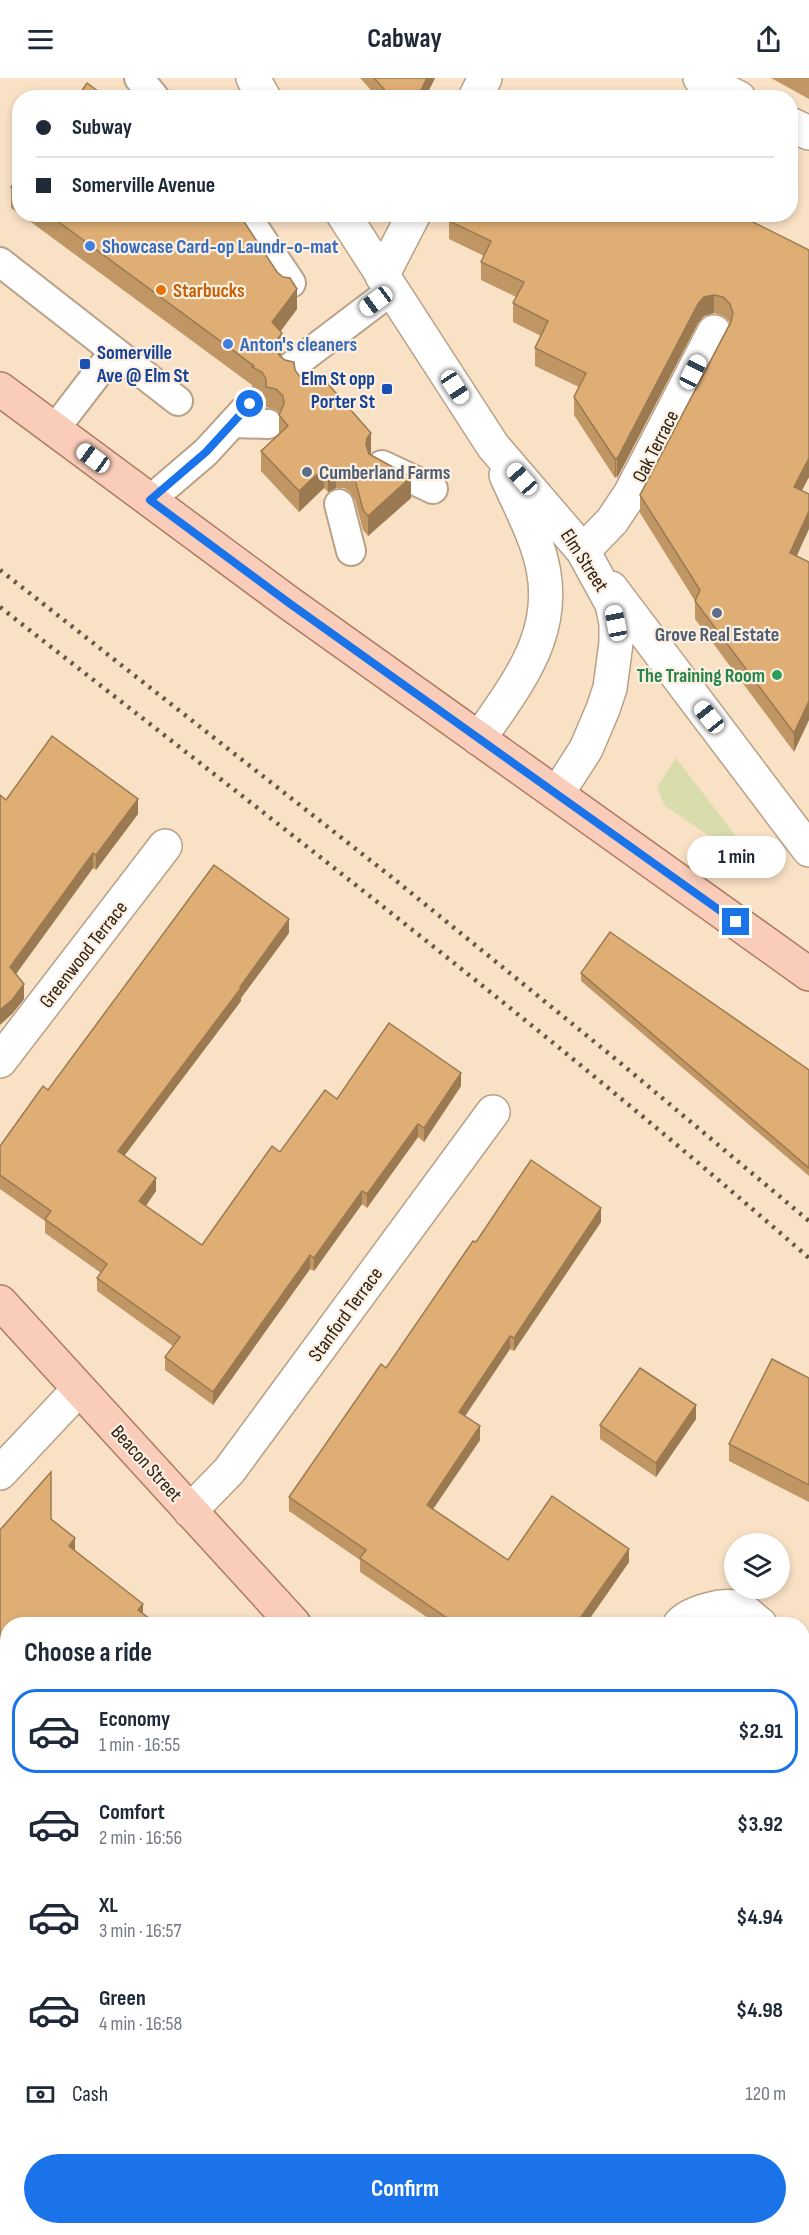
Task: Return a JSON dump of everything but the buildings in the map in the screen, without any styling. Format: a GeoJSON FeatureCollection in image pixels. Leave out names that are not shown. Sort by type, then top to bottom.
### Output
{"type":"FeatureCollection","features":[{"type":"Feature","properties":{"kind":"main road"},"geometry":{"type":"LineString","coordinates":[[0,389],[289,603],[809,974]]}},
{"type":"Feature","properties":{"kind":"main road","name":"Beacon Street"},"geometry":{"type":"LineString","coordinates":[[0,1302],[288,1617]]}},
{"type":"Feature","properties":{"kind":"street"},"geometry":{"type":"LineString","coordinates":[[700,78],[723,90]]}},
{"type":"Feature","properties":{"kind":"street","name":"Elm Street"},"geometry":{"type":"LineString","coordinates":[[348,222],[493,446],[583,550],[612,604],[616,643],[610,688],[586,749],[557,794]]}},
{"type":"Feature","properties":{"kind":"street"},"geometry":{"type":"LineString","coordinates":[[387,283],[411,222]]}},
{"type":"Feature","properties":{"kind":"street","name":"Oak Terrace"},"geometry":{"type":"LineString","coordinates":[[583,550],[612,521],[626,501],[714,332]]}},
{"type":"Feature","properties":{"kind":"street","name":"Elm Street"},"geometry":{"type":"LineString","coordinates":[[479,739],[517,684],[535,652],[546,607],[543,567],[537,546],[493,446]]}},
{"type":"Feature","properties":{"kind":"street"},"geometry":{"type":"LineString","coordinates":[[583,550],[809,850]]}},
{"type":"Feature","properties":{"kind":"street","name":"Greenwood Terrace"},"geometry":{"type":"LineString","coordinates":[[0,1061],[165,846]]}},
{"type":"Feature","properties":{"kind":"street","name":"Stanford Terrace"},"geometry":{"type":"LineString","coordinates":[[190,1511],[229,1471],[493,1112]]}},
{"type":"Feature","properties":{"kind":"street"},"geometry":{"type":"LineString","coordinates":[[0,1473],[79,1389]]}},
{"type":"Feature","properties":{"kind":"street"},"geometry":{"type":"LineString","coordinates":[[688,1617],[709,1608],[740,1608],[751,1617]]}},
{"type":"Feature","properties":{"kind":"lane"},"geometry":{"type":"LineString","coordinates":[[250,222],[291,283]]}},
{"type":"Feature","properties":{"kind":"lane"},"geometry":{"type":"LineString","coordinates":[[0,261],[178,401]]}},
{"type":"Feature","properties":{"kind":"lane"},"geometry":{"type":"LineString","coordinates":[[301,375],[317,346],[387,283]]}},
{"type":"Feature","properties":{"kind":"lane"},"geometry":{"type":"LineString","coordinates":[[54,430],[114,351]]}},
{"type":"Feature","properties":{"kind":"lane"},"geometry":{"type":"LineString","coordinates":[[150,500],[250,417]]}},
{"type":"Feature","properties":{"kind":"lane"},"geometry":{"type":"LineString","coordinates":[[382,465],[433,489]]}},
{"type":"Feature","properties":{"kind":"lane"},"geometry":{"type":"LineString","coordinates":[[339,504],[351,551]]}},
{"type":"Feature","properties":{"kind":"green space"},"geometry":{"type":"Polygon","coordinates":[[[676,758],[764,873],[665,806],[657,787],[676,758]]]}},
{"type":"Feature","properties":{"kind":"railway"},"geometry":{"type":"LineString","coordinates":[[0,570],[389,875],[618,1061],[809,1221]]}},
{"type":"Feature","properties":{"kind":"railway"},"geometry":{"type":"LineString","coordinates":[[0,607],[307,846],[510,1008],[611,1090],[809,1258]]}},
{"type":"Feature","properties":{"kind":"place","name":"Showcase Card-op Laundr-o-mat"},"geometry":{"type":"Point","coordinates":[90,246]}},
{"type":"Feature","properties":{"kind":"place","name":"Starbucks"},"geometry":{"type":"Point","coordinates":[161,290]}},
{"type":"Feature","properties":{"kind":"place","name":"Anton's cleaners"},"geometry":{"type":"Point","coordinates":[228,344]}},
{"type":"Feature","properties":{"kind":"place","name":"Somerville Ave @ Elm St"},"geometry":{"type":"Point","coordinates":[85,364]}},
{"type":"Feature","properties":{"kind":"place","name":"Elm St opp Porter St"},"geometry":{"type":"Point","coordinates":[387,389]}},
{"type":"Feature","properties":{"kind":"place","name":"Cumberland Farms"},"geometry":{"type":"Point","coordinates":[307,472]}},
{"type":"Feature","properties":{"kind":"place","name":"Grove Real Estate"},"geometry":{"type":"Point","coordinates":[717,613]}},
{"type":"Feature","properties":{"kind":"place","name":"The Training Room"},"geometry":{"type":"Point","coordinates":[777,675]}},
{"type":"Feature","properties":{"kind":"route"},"geometry":{"type":"LineString","coordinates":[[250,404],[206,452],[150,500],[289,603],[736,922]]}}]}
